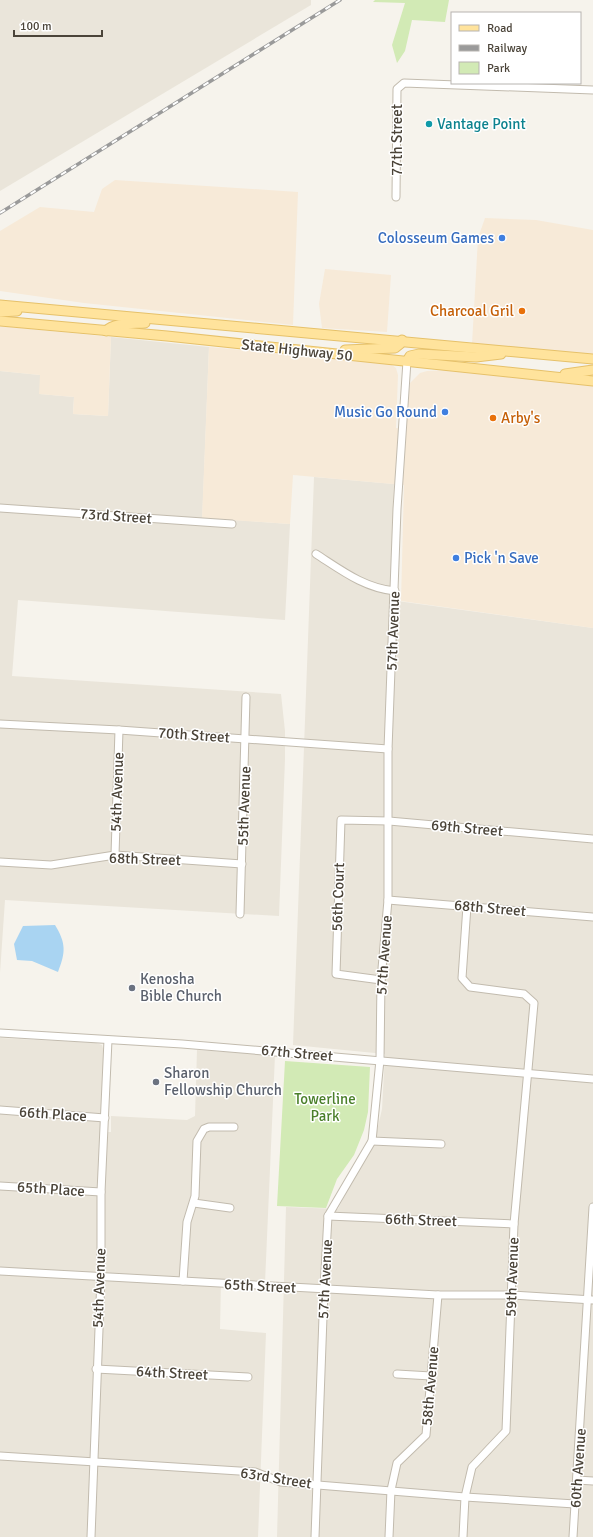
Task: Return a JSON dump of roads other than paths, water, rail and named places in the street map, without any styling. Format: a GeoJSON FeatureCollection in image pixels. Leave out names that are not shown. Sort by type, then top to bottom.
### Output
{"type":"FeatureCollection","features":[{"type":"Feature","properties":{"kind":"main road","name":"State Highway 50"},"geometry":{"type":"LineString","coordinates":[[0,305],[164,321],[402,340],[593,359]]}},
{"type":"Feature","properties":{"kind":"main road"},"geometry":{"type":"LineString","coordinates":[[0,312],[36,309]]}},
{"type":"Feature","properties":{"kind":"main road","name":"State Highway 50"},"geometry":{"type":"LineString","coordinates":[[0,321],[593,381]]}},
{"type":"Feature","properties":{"kind":"main road"},"geometry":{"type":"LineString","coordinates":[[106,331],[115,325],[164,321]]}},
{"type":"Feature","properties":{"kind":"main road"},"geometry":{"type":"LineString","coordinates":[[298,350],[382,350],[395,348],[402,340]]}},
{"type":"Feature","properties":{"kind":"main road"},"geometry":{"type":"LineString","coordinates":[[407,361],[410,356],[419,354],[476,357],[523,352]]}},
{"type":"Feature","properties":{"kind":"main road"},"geometry":{"type":"LineString","coordinates":[[549,376],[593,370]]}},
{"type":"Feature","properties":{"kind":"street","name":"77th Street"},"geometry":{"type":"LineString","coordinates":[[396,197],[397,89],[404,83],[593,90]]}},
{"type":"Feature","properties":{"kind":"street","name":"57th Avenue"},"geometry":{"type":"LineString","coordinates":[[315,1537],[328,1216],[372,1141],[380,1060],[381,980],[388,900],[388,749],[394,591],[407,361]]}},
{"type":"Feature","properties":{"kind":"street","name":"73rd Street"},"geometry":{"type":"LineString","coordinates":[[0,508],[232,524]]}},
{"type":"Feature","properties":{"kind":"street"},"geometry":{"type":"LineString","coordinates":[[316,554],[354,579],[376,588],[394,591]]}},
{"type":"Feature","properties":{"kind":"street","name":"55th Avenue"},"geometry":{"type":"LineString","coordinates":[[240,914],[246,697]]}},
{"type":"Feature","properties":{"kind":"street","name":"70th Street"},"geometry":{"type":"LineString","coordinates":[[0,724],[246,738],[388,749]]}},
{"type":"Feature","properties":{"kind":"street","name":"54th Avenue"},"geometry":{"type":"LineString","coordinates":[[115,855],[119,730]]}},
{"type":"Feature","properties":{"kind":"street","name":"69th Street"},"geometry":{"type":"LineString","coordinates":[[341,820],[389,821],[593,839]]}},
{"type":"Feature","properties":{"kind":"street","name":"56th Court"},"geometry":{"type":"LineString","coordinates":[[341,820],[336,974],[381,980]]}},
{"type":"Feature","properties":{"kind":"street","name":"68th Street"},"geometry":{"type":"LineString","coordinates":[[0,862],[52,865],[115,855],[242,864]]}},
{"type":"Feature","properties":{"kind":"street","name":"68th Street"},"geometry":{"type":"LineString","coordinates":[[388,900],[593,918]]}},
{"type":"Feature","properties":{"kind":"street","name":"59th Avenue"},"geometry":{"type":"LineString","coordinates":[[463,1537],[465,1497],[472,1467],[506,1431],[514,1224],[534,1003],[524,994],[470,987],[462,978],[467,906]]}},
{"type":"Feature","properties":{"kind":"street","name":"67th Street"},"geometry":{"type":"LineString","coordinates":[[0,1033],[380,1060],[593,1079]]}},
{"type":"Feature","properties":{"kind":"street","name":"54th Avenue"},"geometry":{"type":"LineString","coordinates":[[91,1537],[96,1369],[101,1277],[101,1192],[108,1040]]}},
{"type":"Feature","properties":{"kind":"street","name":"66th Place"},"geometry":{"type":"LineString","coordinates":[[0,1110],[105,1118]]}},
{"type":"Feature","properties":{"kind":"street"},"geometry":{"type":"LineString","coordinates":[[183,1281],[185,1231],[194,1203],[196,1148],[200,1133],[209,1127],[234,1127]]}},
{"type":"Feature","properties":{"kind":"street"},"geometry":{"type":"LineString","coordinates":[[372,1141],[441,1144]]}},
{"type":"Feature","properties":{"kind":"street","name":"65th Place"},"geometry":{"type":"LineString","coordinates":[[0,1186],[101,1192]]}},
{"type":"Feature","properties":{"kind":"street"},"geometry":{"type":"LineString","coordinates":[[194,1203],[230,1208]]}},
{"type":"Feature","properties":{"kind":"street","name":"60th Avenue"},"geometry":{"type":"LineString","coordinates":[[573,1537],[590,1300],[593,1207]]}},
{"type":"Feature","properties":{"kind":"street","name":"66th Street"},"geometry":{"type":"LineString","coordinates":[[328,1216],[514,1224]]}},
{"type":"Feature","properties":{"kind":"street","name":"65th Street"},"geometry":{"type":"LineString","coordinates":[[0,1271],[438,1295],[512,1295],[590,1300]]}},
{"type":"Feature","properties":{"kind":"street","name":"58th Avenue"},"geometry":{"type":"LineString","coordinates":[[388,1537],[391,1490],[397,1463],[426,1435],[438,1295]]}},
{"type":"Feature","properties":{"kind":"street","name":"64th Street"},"geometry":{"type":"LineString","coordinates":[[96,1369],[248,1377]]}},
{"type":"Feature","properties":{"kind":"street"},"geometry":{"type":"LineString","coordinates":[[397,1374],[431,1376]]}},
{"type":"Feature","properties":{"kind":"street","name":"63rd Street"},"geometry":{"type":"LineString","coordinates":[[0,1456],[254,1472],[280,1482],[465,1497],[575,1504]]}},
{"type":"Feature","properties":{"kind":"street"},"geometry":{"type":"LineString","coordinates":[[577,1480],[593,1481]]}},
{"type":"Feature","properties":{"kind":"water"},"geometry":{"type":"Polygon","coordinates":[[[55,925],[59,931],[64,948],[58,972],[32,961],[17,960],[14,944],[23,926],[55,925]]]}},
{"type":"Feature","properties":{"kind":"railway"},"geometry":{"type":"LineString","coordinates":[[0,213],[340,0]]}},
{"type":"Feature","properties":{"kind":"place","name":"Vantage Point"},"geometry":{"type":"Point","coordinates":[429,124]}},
{"type":"Feature","properties":{"kind":"place","name":"Colosseum Games"},"geometry":{"type":"Point","coordinates":[502,238]}},
{"type":"Feature","properties":{"kind":"place","name":"Charcoal Gril"},"geometry":{"type":"Point","coordinates":[522,311]}},
{"type":"Feature","properties":{"kind":"place","name":"Music Go Round"},"geometry":{"type":"Point","coordinates":[445,412]}},
{"type":"Feature","properties":{"kind":"place","name":"Arby's"},"geometry":{"type":"Point","coordinates":[493,418]}},
{"type":"Feature","properties":{"kind":"place","name":"Pick 'n Save"},"geometry":{"type":"Point","coordinates":[456,558]}},
{"type":"Feature","properties":{"kind":"place","name":"Kenosha Bible Church"},"geometry":{"type":"Point","coordinates":[132,988]}},
{"type":"Feature","properties":{"kind":"place","name":"Sharon Fellowship Church"},"geometry":{"type":"Point","coordinates":[156,1082]}},
{"type":"Feature","properties":{"kind":"park label","name":"Towerline Park"},"geometry":{"type":"Point","coordinates":[325,1108]}}]}
